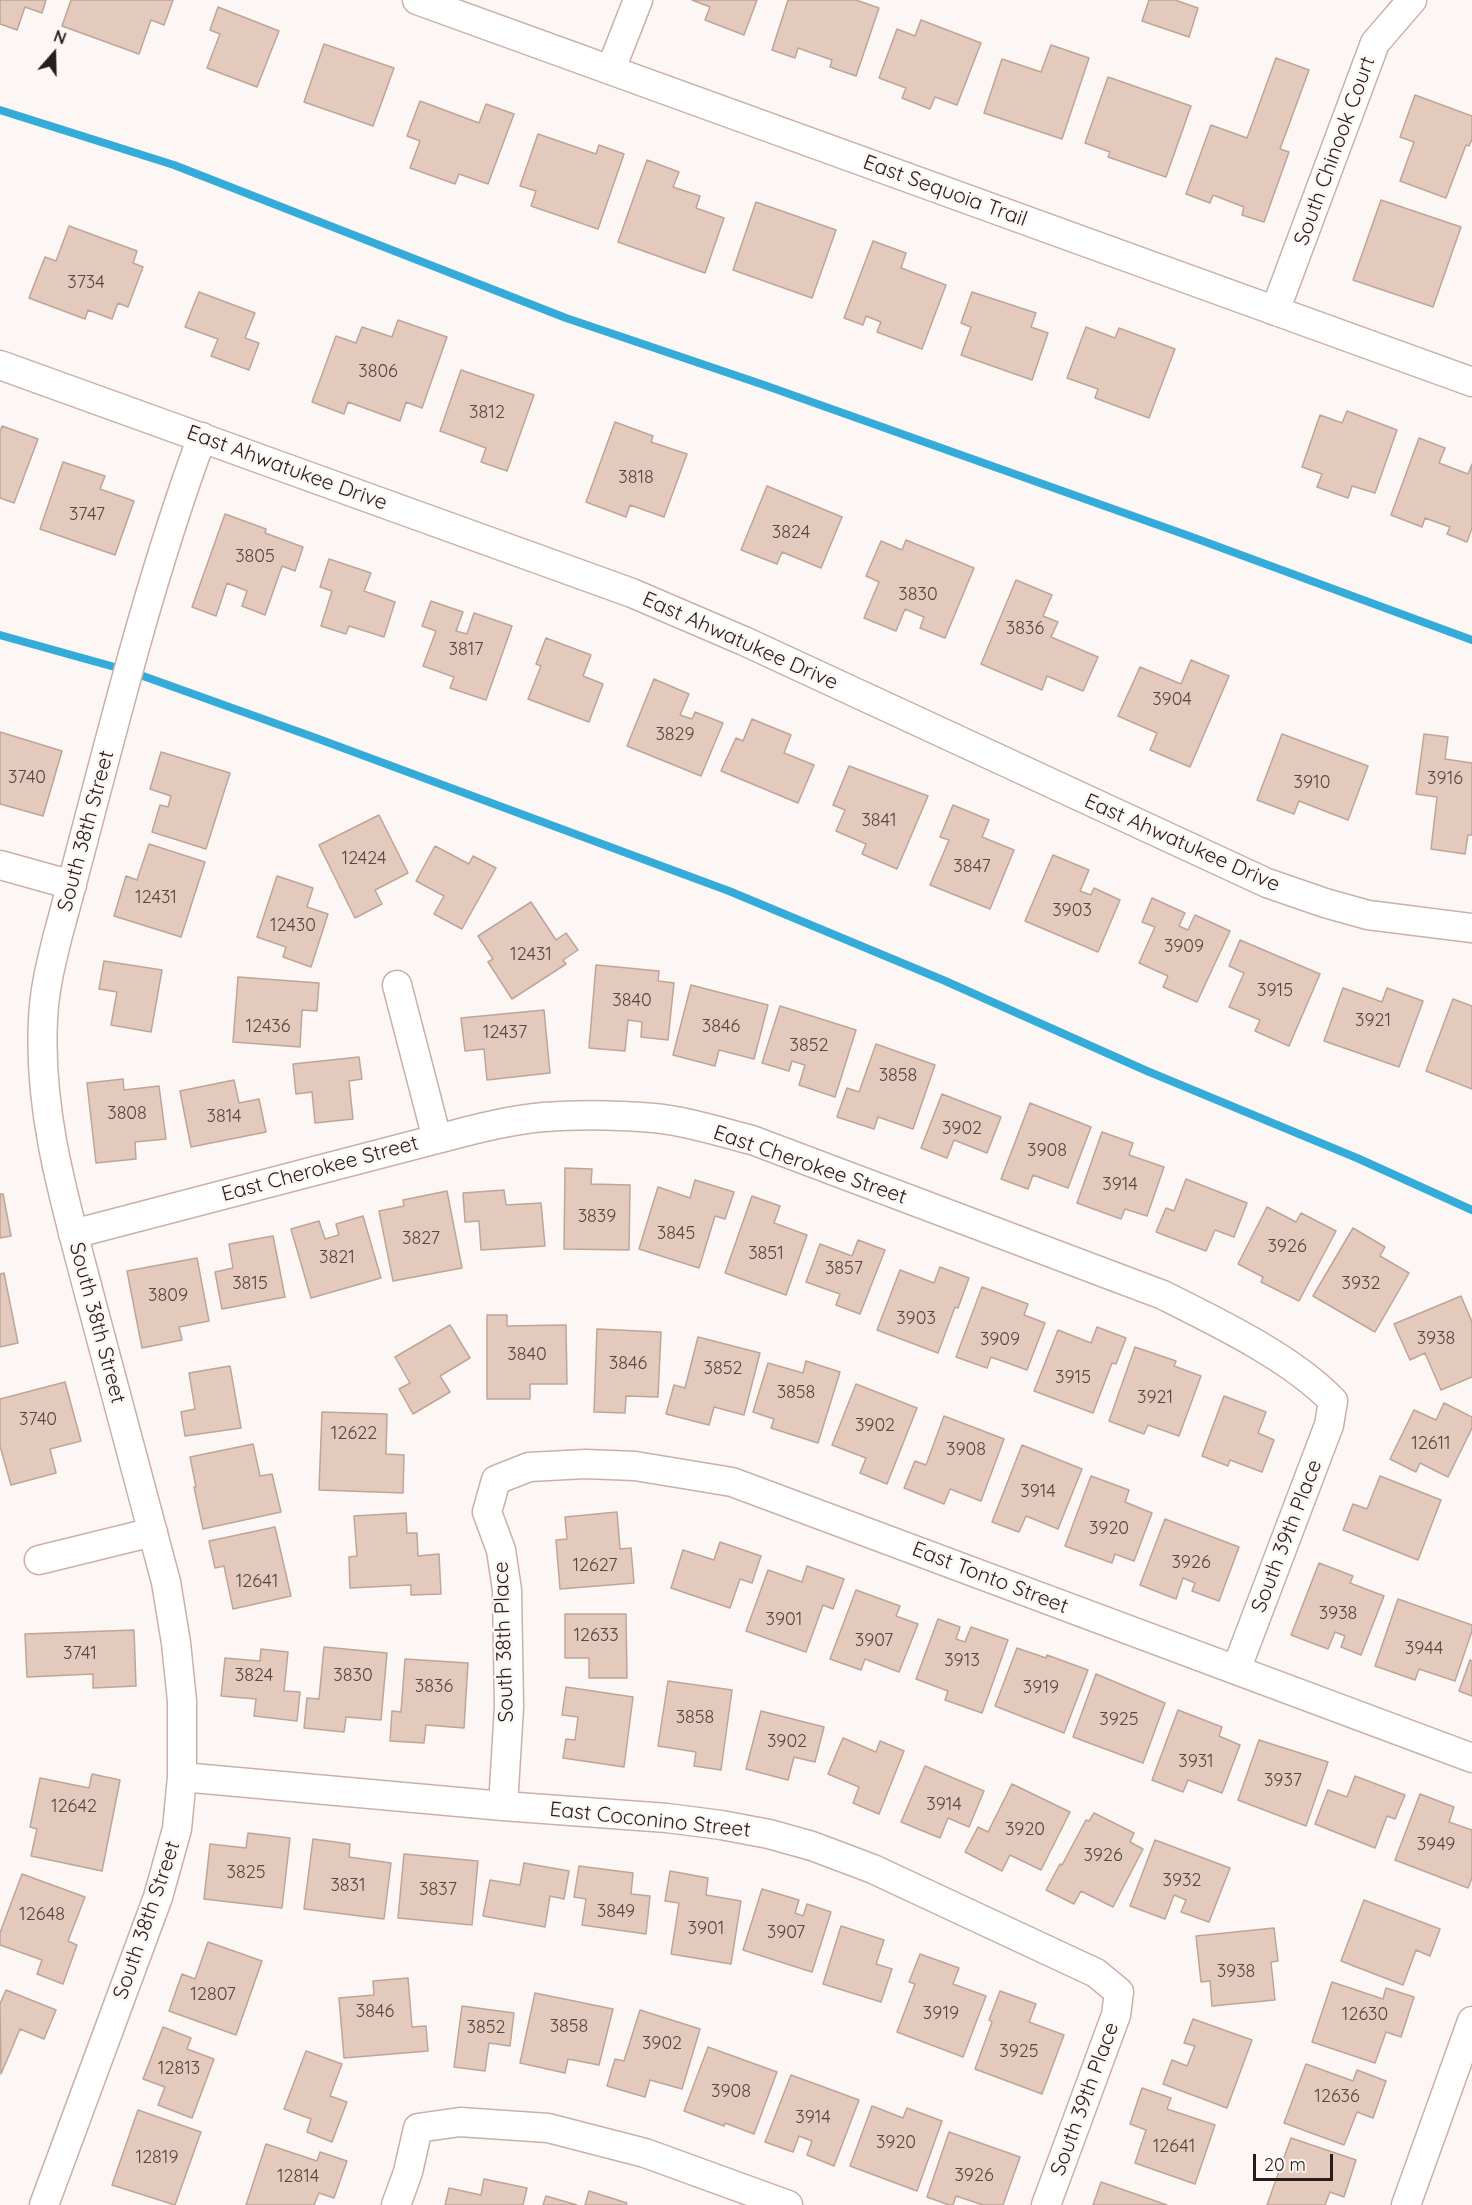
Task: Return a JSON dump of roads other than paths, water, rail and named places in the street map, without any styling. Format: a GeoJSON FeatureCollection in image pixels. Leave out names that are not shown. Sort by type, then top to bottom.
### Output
{"type":"FeatureCollection","features":[{"type":"Feature","properties":{"kind":"street","name":"East Sequoia Trail"},"geometry":{"type":"LineString","coordinates":[[417,0],[1472,382]]}},
{"type":"Feature","properties":{"kind":"street"},"geometry":{"type":"LineString","coordinates":[[611,69],[638,0]]}},
{"type":"Feature","properties":{"kind":"street","name":"South Chinook Court"},"geometry":{"type":"LineString","coordinates":[[1275,311],[1375,43],[1412,0]]}},
{"type":"Feature","properties":{"kind":"street","name":"East Ahwatukee Drive"},"geometry":{"type":"LineString","coordinates":[[0,365],[632,593],[744,641],[1267,883],[1368,915],[1472,928]]}},
{"type":"Feature","properties":{"kind":"street","name":"South 38th Street"},"geometry":{"type":"LineString","coordinates":[[44,2205],[158,1897],[177,1829],[182,1777],[182,1701],[166,1582],[73,1234],[50,1138],[42,1054],[43,1018],[48,978],[167,536],[202,437]]}},
{"type":"Feature","properties":{"kind":"street"},"geometry":{"type":"LineString","coordinates":[[0,865],[72,885]]}},
{"type":"Feature","properties":{"kind":"street"},"geometry":{"type":"LineString","coordinates":[[398,985],[437,1139]]}},
{"type":"Feature","properties":{"kind":"street","name":"East Cherokee Street"},"geometry":{"type":"LineString","coordinates":[[73,1234],[492,1125],[544,1117],[656,1118],[752,1140],[1163,1295],[1214,1320],[1265,1350],[1316,1382],[1333,1401]]}},
{"type":"Feature","properties":{"kind":"street","name":"South 39th Place"},"geometry":{"type":"LineString","coordinates":[[1236,1670],[1329,1425],[1333,1401]]}},
{"type":"Feature","properties":{"kind":"street","name":"East Tonto Street"},"geometry":{"type":"LineString","coordinates":[[496,1480],[530,1467],[585,1464],[635,1466],[732,1482],[1472,1758]]}},
{"type":"Feature","properties":{"kind":"street","name":"South 38th Place"},"geometry":{"type":"LineString","coordinates":[[496,1480],[487,1512],[501,1550],[507,1590],[509,1707],[503,1806]]}},
{"type":"Feature","properties":{"kind":"street"},"geometry":{"type":"LineString","coordinates":[[39,1560],[153,1532]]}},
{"type":"Feature","properties":{"kind":"street","name":"East Coconino Street"},"geometry":{"type":"LineString","coordinates":[[182,1777],[579,1811],[721,1825],[769,1834],[812,1846],[873,1869],[1096,1973],[1119,1992]]}},
{"type":"Feature","properties":{"kind":"street","name":"South 39th Place"},"geometry":{"type":"LineString","coordinates":[[1046,2205],[1116,2015],[1119,1992]]}},
{"type":"Feature","properties":{"kind":"street"},"geometry":{"type":"LineString","coordinates":[[1406,2205],[1472,2021]]}},
{"type":"Feature","properties":{"kind":"street"},"geometry":{"type":"LineString","coordinates":[[396,2205],[408,2172],[418,2128],[460,2122],[548,2128],[645,2153],[788,2205]]}},
{"type":"Feature","properties":{"kind":"waterway"},"geometry":{"type":"LineString","coordinates":[[0,110],[174,165],[566,318],[764,385],[1192,537],[1472,640]]}},
{"type":"Feature","properties":{"kind":"waterway"},"geometry":{"type":"LineString","coordinates":[[0,635],[129,671],[729,891],[943,980],[1147,1071],[1357,1158],[1472,1210]]}}]}
